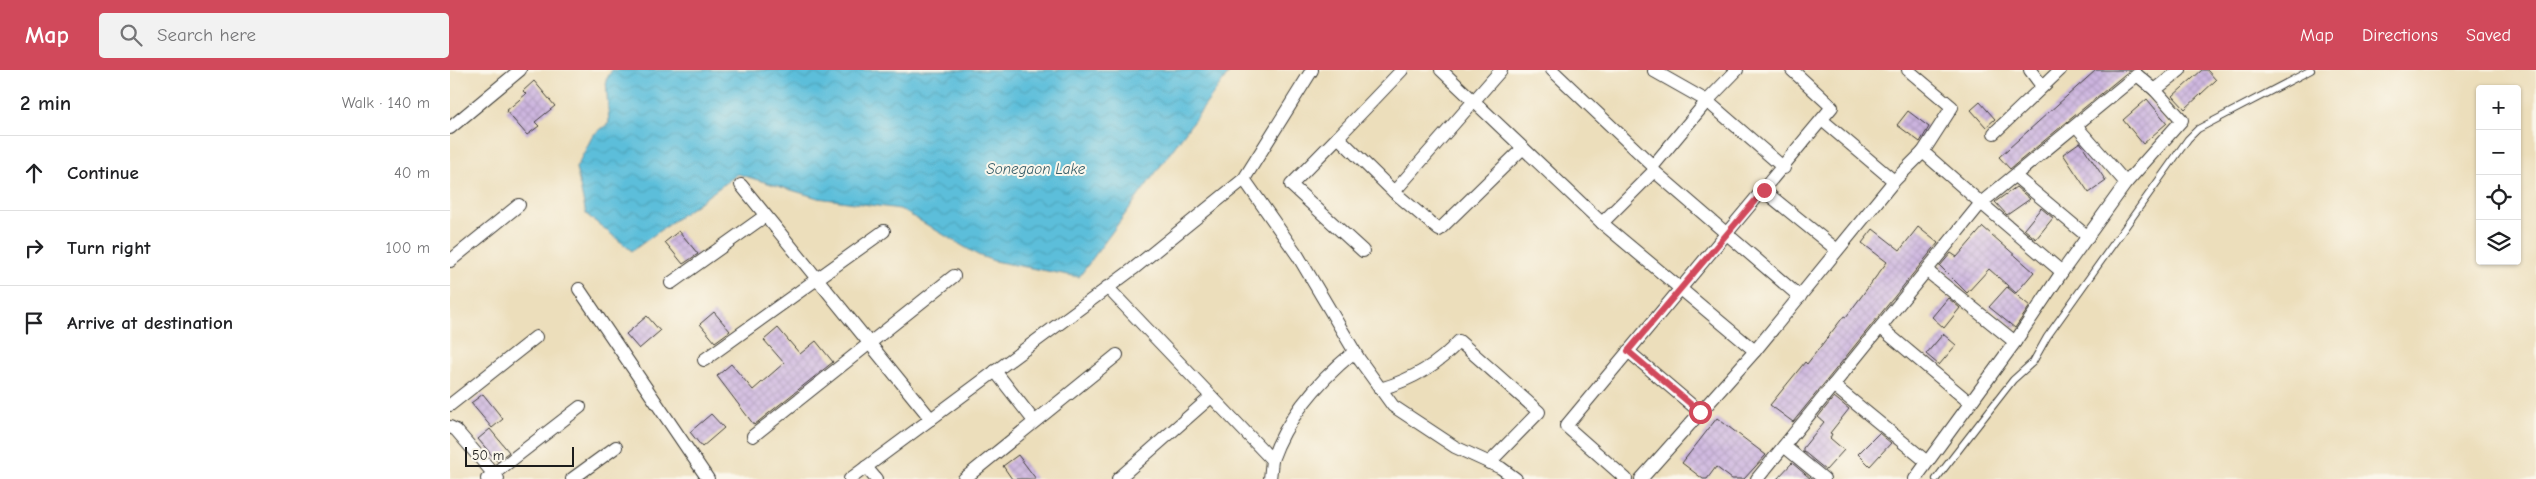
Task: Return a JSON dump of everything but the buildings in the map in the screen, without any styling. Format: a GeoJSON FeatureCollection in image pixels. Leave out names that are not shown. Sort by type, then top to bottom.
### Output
{"type":"FeatureCollection","features":[{"type":"Feature","properties":{"kind":"street"},"geometry":{"type":"LineString","coordinates":[[850,479],[1107,287],[1244,179],[1312,70]]}},
{"type":"Feature","properties":{"kind":"street"},"geometry":{"type":"LineString","coordinates":[[1363,251],[1291,185],[1402,70]]}},
{"type":"Feature","properties":{"kind":"street"},"geometry":{"type":"LineString","coordinates":[[1441,70],[1602,223],[1755,351]]}},
{"type":"Feature","properties":{"kind":"street"},"geometry":{"type":"LineString","coordinates":[[1394,192],[1472,100],[1501,70]]}},
{"type":"Feature","properties":{"kind":"street"},"geometry":{"type":"LineString","coordinates":[[1552,70],[1653,168],[1800,298]]}},
{"type":"Feature","properties":{"kind":"street"},"geometry":{"type":"LineString","coordinates":[[1654,70],[1707,101],[1784,168]]}},
{"type":"Feature","properties":{"kind":"street"},"geometry":{"type":"LineString","coordinates":[[1602,223],[1653,168],[1707,101],[1737,70]]}},
{"type":"Feature","properties":{"kind":"street"},"geometry":{"type":"LineString","coordinates":[[1626,479],[1566,426],[1680,287],[1784,168],[1832,107],[1792,70]]}},
{"type":"Feature","properties":{"kind":"street"},"geometry":{"type":"LineString","coordinates":[[1641,479],[1800,298],[1894,181],[1923,152],[1952,107],[1908,70]]}},
{"type":"Feature","properties":{"kind":"street"},"geometry":{"type":"LineString","coordinates":[[2030,70],[2042,86]]}},
{"type":"Feature","properties":{"kind":"street"},"geometry":{"type":"LineString","coordinates":[[1994,133],[2060,70]]}},
{"type":"Feature","properties":{"kind":"street"},"geometry":{"type":"LineString","coordinates":[[2155,90],[2180,70]]}},
{"type":"Feature","properties":{"kind":"street"},"geometry":{"type":"LineString","coordinates":[[450,128],[514,72]]}},
{"type":"Feature","properties":{"kind":"street"},"geometry":{"type":"LineString","coordinates":[[1757,479],[1981,203],[2077,127],[2137,76],[2155,90],[2182,120],[2126,183],[2062,272],[2015,342],[1914,479]]}},
{"type":"Feature","properties":{"kind":"street"},"geometry":{"type":"LineString","coordinates":[[1822,120],[1894,181]]}},
{"type":"Feature","properties":{"kind":"street"},"geometry":{"type":"LineString","coordinates":[[2077,127],[2126,183]]}},
{"type":"Feature","properties":{"kind":"street"},"geometry":{"type":"LineString","coordinates":[[1338,137],[1394,192],[1439,230],[1523,148]]}},
{"type":"Feature","properties":{"kind":"street"},"geometry":{"type":"LineString","coordinates":[[1923,152],[2062,272]]}},
{"type":"Feature","properties":{"kind":"street"},"geometry":{"type":"LineString","coordinates":[[2015,176],[2088,237]]}},
{"type":"Feature","properties":{"kind":"street"},"geometry":{"type":"LineString","coordinates":[[1244,179],[1298,256],[1354,352],[1393,406],[1454,447],[1489,463],[1516,479]]}},
{"type":"Feature","properties":{"kind":"street"},"geometry":{"type":"LineString","coordinates":[[741,185],[930,419]]}},
{"type":"Feature","properties":{"kind":"street"},"geometry":{"type":"LineString","coordinates":[[1764,190],[1837,250]]}},
{"type":"Feature","properties":{"kind":"street"},"geometry":{"type":"LineString","coordinates":[[450,261],[519,205]]}},
{"type":"Feature","properties":{"kind":"street"},"geometry":{"type":"LineString","coordinates":[[671,283],[765,216]]}},
{"type":"Feature","properties":{"kind":"street"},"geometry":{"type":"LineString","coordinates":[[704,360],[884,231]]}},
{"type":"Feature","properties":{"kind":"street"},"geometry":{"type":"LineString","coordinates":[[1927,271],[2015,342]]}},
{"type":"Feature","properties":{"kind":"street"},"geometry":{"type":"LineString","coordinates":[[753,436],[954,276]]}},
{"type":"Feature","properties":{"kind":"street"},"geometry":{"type":"LineString","coordinates":[[1107,287],[1272,460]]}},
{"type":"Feature","properties":{"kind":"street"},"geometry":{"type":"LineString","coordinates":[[579,288],[708,479]]}},
{"type":"Feature","properties":{"kind":"street"},"geometry":{"type":"LineString","coordinates":[[1881,328],[1969,402]]}},
{"type":"Feature","properties":{"kind":"street"},"geometry":{"type":"LineString","coordinates":[[450,405],[536,337]]}},
{"type":"Feature","properties":{"kind":"street"},"geometry":{"type":"LineString","coordinates":[[1380,389],[1404,382],[1445,358],[1460,341],[1539,412],[1489,463]]}},
{"type":"Feature","properties":{"kind":"street"},"geometry":{"type":"LineString","coordinates":[[1628,351],[1700,412]]}},
{"type":"Feature","properties":{"kind":"street"},"geometry":{"type":"LineString","coordinates":[[1270,479],[1272,460],[1279,440],[1292,418],[1333,370],[1354,352]]}},
{"type":"Feature","properties":{"kind":"street"},"geometry":{"type":"LineString","coordinates":[[964,479],[1117,355]]}},
{"type":"Feature","properties":{"kind":"street"},"geometry":{"type":"LineString","coordinates":[[995,371],[1034,421]]}},
{"type":"Feature","properties":{"kind":"street"},"geometry":{"type":"LineString","coordinates":[[1833,384],[1927,462]]}},
{"type":"Feature","properties":{"kind":"street"},"geometry":{"type":"LineString","coordinates":[[1118,479],[1211,397]]}},
{"type":"Feature","properties":{"kind":"street"},"geometry":{"type":"LineString","coordinates":[[450,427],[456,430],[493,477],[580,407]]}},
{"type":"Feature","properties":{"kind":"street"},"geometry":{"type":"LineString","coordinates":[[572,479],[616,446]]}},
{"type":"Feature","properties":{"kind":"street"},"geometry":{"type":"LineString","coordinates":[[1784,446],[1824,479]]}},
{"type":"Feature","properties":{"kind":"street"},"geometry":{"type":"LineString","coordinates":[[866,467],[876,479]]}},
{"type":"Feature","properties":{"kind":"lane"},"geometry":{"type":"LineString","coordinates":[[1936,479],[2013,380],[2033,362],[2047,337],[2188,139],[2198,129],[2310,70]]}},
{"type":"Feature","properties":{"kind":"water","name":"Sonegaon Lake"},"geometry":{"type":"Polygon","coordinates":[[[612,70],[1231,70],[1079,277],[994,261],[978,255],[900,209],[818,198],[738,174],[632,251],[586,214],[576,168],[593,135],[609,123],[606,80],[612,70]]]}},
{"type":"Feature","properties":{"kind":"route"},"geometry":{"type":"LineString","coordinates":[[1700,412],[1628,351],[1680,287],[1764,190]]}}]}
